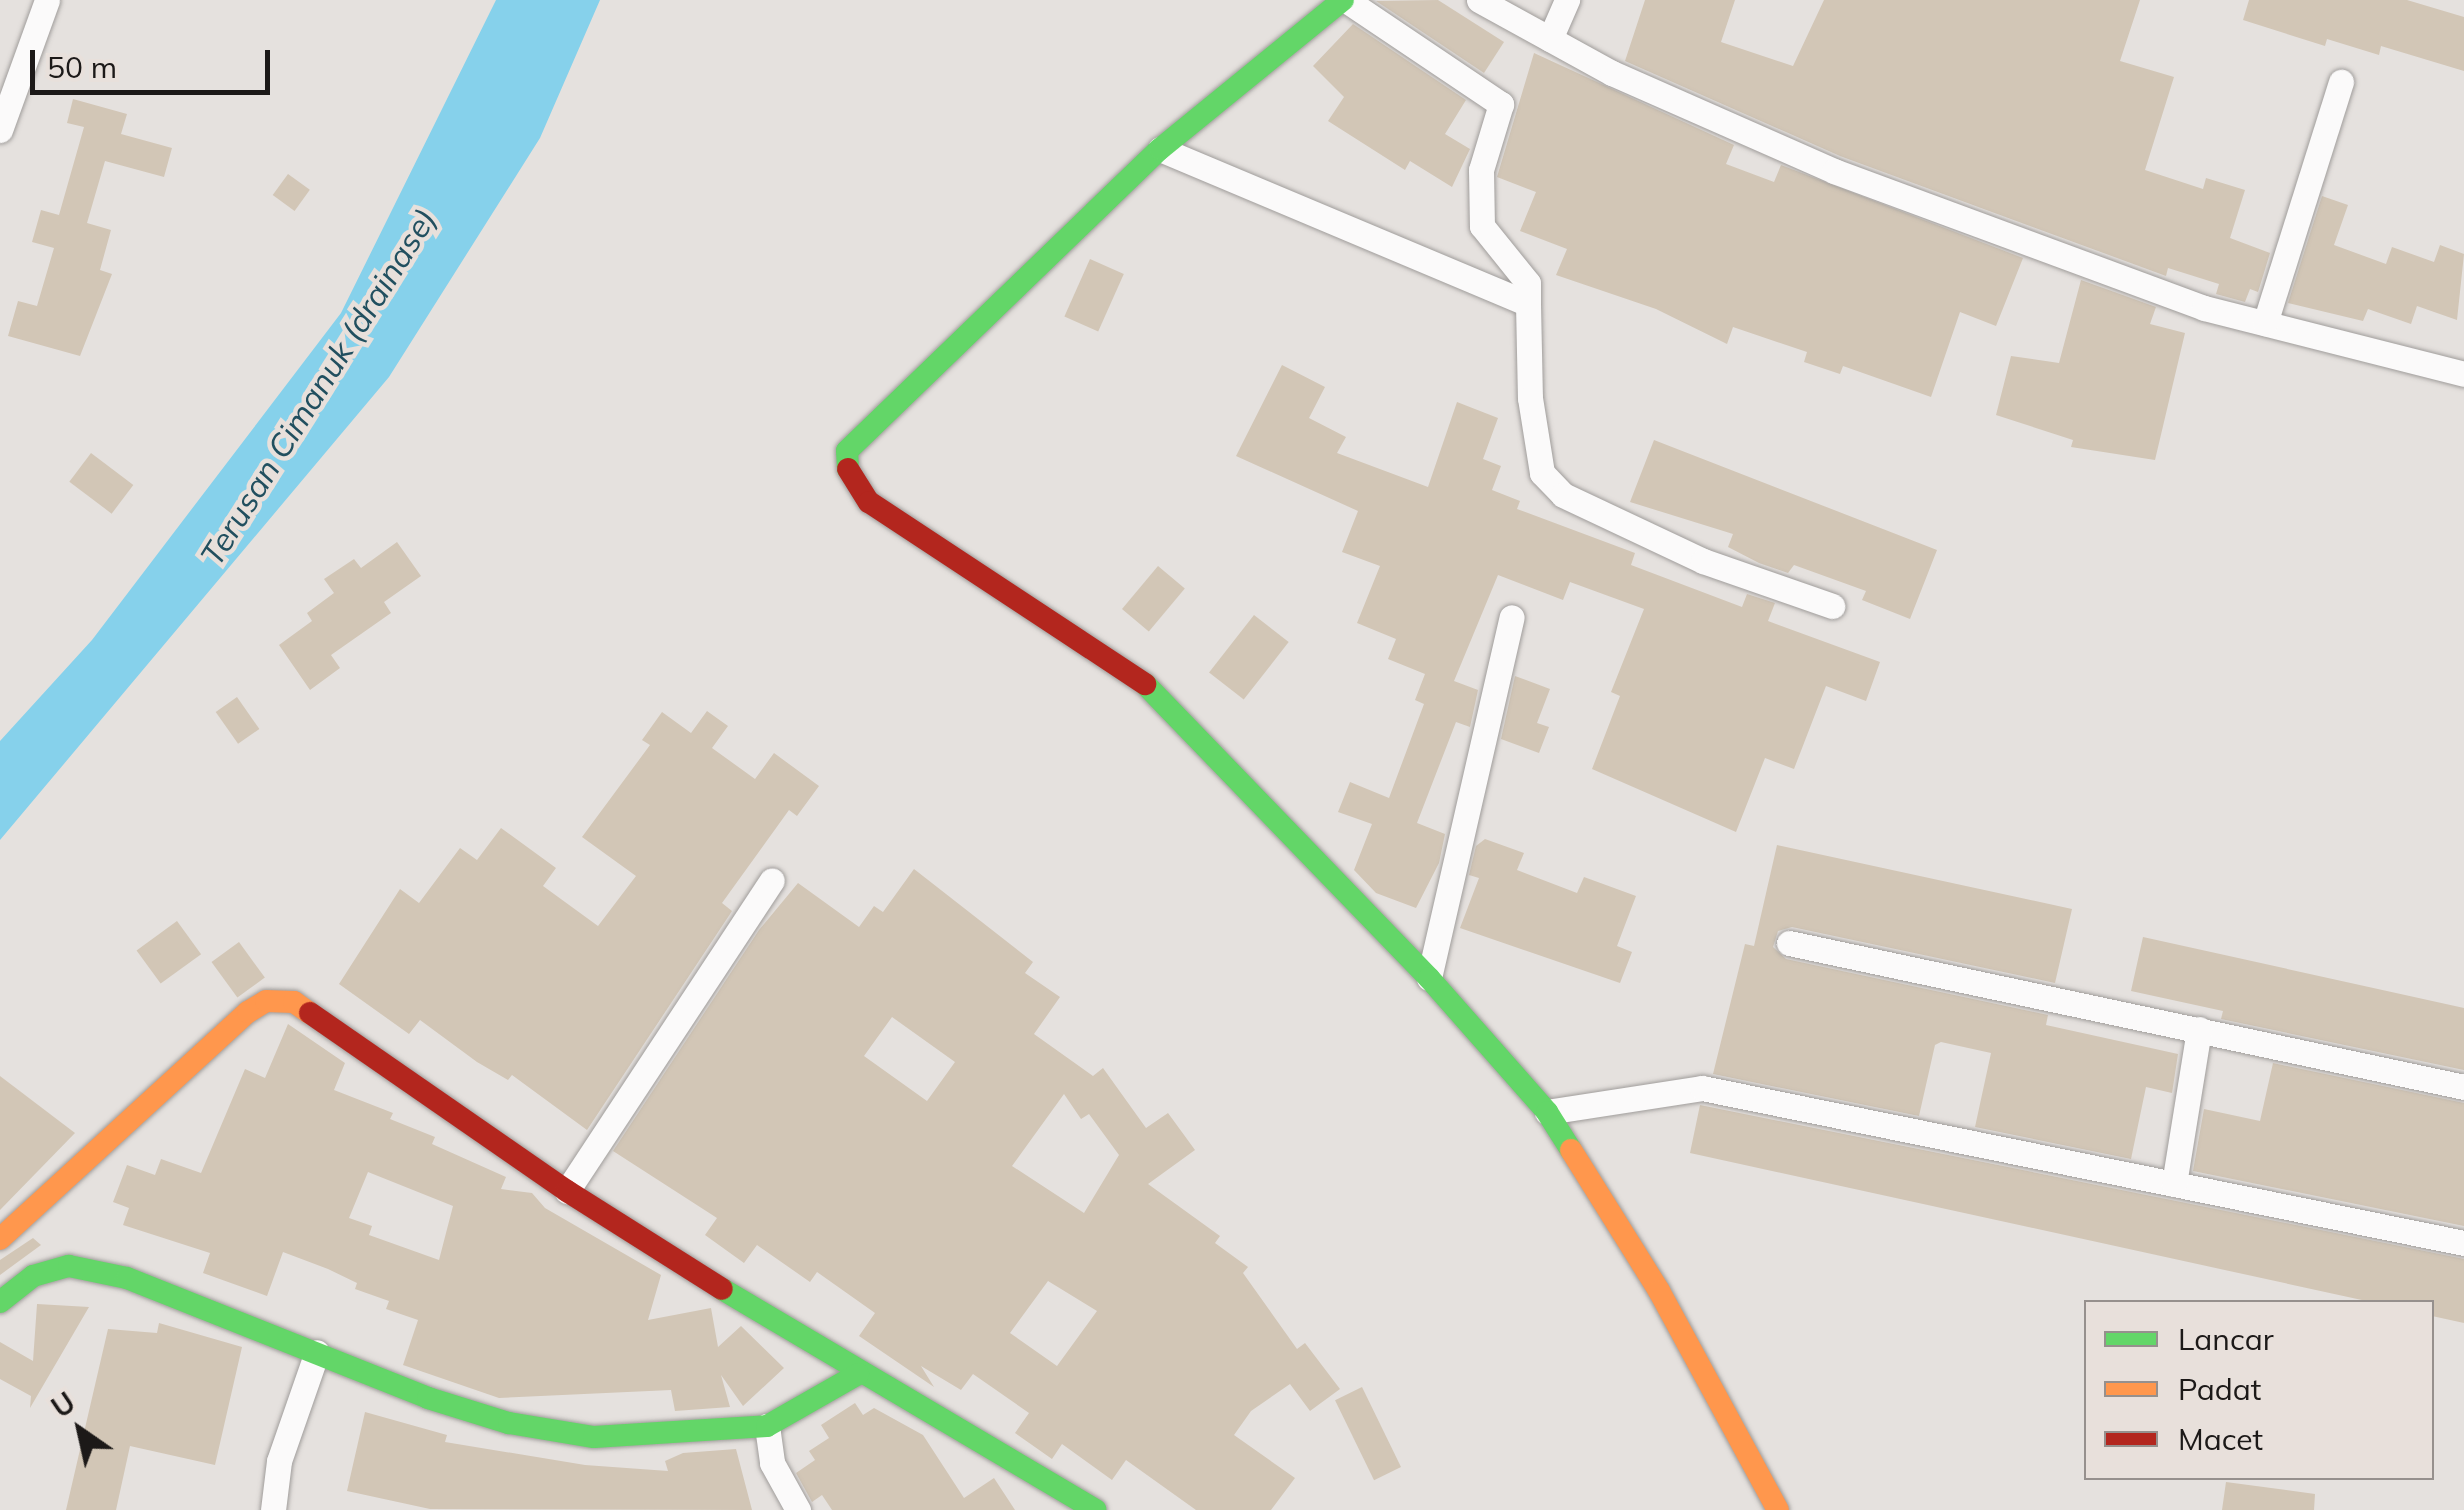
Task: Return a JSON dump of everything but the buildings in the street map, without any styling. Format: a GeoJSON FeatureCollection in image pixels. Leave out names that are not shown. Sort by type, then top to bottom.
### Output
{"type":"FeatureCollection","features":[{"type":"Feature","properties":{"kind":"street"},"geometry":{"type":"LineString","coordinates":[[0,130],[47,0]]}},
{"type":"Feature","properties":{"kind":"street"},"geometry":{"type":"LineString","coordinates":[[1778,1510],[1659,1291],[1546,1112],[1429,978],[1146,684],[869,502],[850,478],[847,451],[1160,148],[1344,0],[1501,104],[1481,170],[1482,226],[1528,282],[1530,398],[1542,474],[1563,495],[1702,562],[1832,606]]}},
{"type":"Feature","properties":{"kind":"street"},"geometry":{"type":"LineString","coordinates":[[1479,0],[1550,39],[1834,170],[2204,308],[2464,374]]}},
{"type":"Feature","properties":{"kind":"street"},"geometry":{"type":"LineString","coordinates":[[1550,39],[1567,0]]}},
{"type":"Feature","properties":{"kind":"street"},"geometry":{"type":"LineString","coordinates":[[2264,323],[2341,82]]}},
{"type":"Feature","properties":{"kind":"street"},"geometry":{"type":"LineString","coordinates":[[1160,148],[1528,304]]}},
{"type":"Feature","properties":{"kind":"street"},"geometry":{"type":"LineString","coordinates":[[1429,978],[1512,617]]}},
{"type":"Feature","properties":{"kind":"street"},"geometry":{"type":"LineString","coordinates":[[567,1191],[772,880]]}},
{"type":"Feature","properties":{"kind":"street"},"geometry":{"type":"LineString","coordinates":[[1789,943],[2464,1087]]}},
{"type":"Feature","properties":{"kind":"street"},"geometry":{"type":"LineString","coordinates":[[0,1239],[248,1012],[280,999],[294,1002],[567,1191],[858,1374],[1096,1510]]}},
{"type":"Feature","properties":{"kind":"street"},"geometry":{"type":"LineString","coordinates":[[2174,1184],[2199,1029]]}},
{"type":"Feature","properties":{"kind":"street"},"geometry":{"type":"LineString","coordinates":[[1546,1112],[1702,1088],[2464,1243]]}},
{"type":"Feature","properties":{"kind":"street"},"geometry":{"type":"LineString","coordinates":[[0,1302],[33,1276],[69,1266],[127,1278],[428,1398],[509,1423],[594,1436],[767,1426],[858,1374]]}},
{"type":"Feature","properties":{"kind":"street"},"geometry":{"type":"LineString","coordinates":[[273,1510],[287,1434],[317,1352]]}},
{"type":"Feature","properties":{"kind":"street"},"geometry":{"type":"LineString","coordinates":[[767,1426],[772,1463],[798,1510]]}},
{"type":"Feature","properties":{"kind":"water","name":"Terusan Cimanuk (drainase)"},"geometry":{"type":"Polygon","coordinates":[[[496,0],[600,0],[540,138],[389,377],[0,840],[0,741],[92,640],[341,313],[496,0]]]}},
{"type":"Feature","properties":{"kind":"traffic: fast"},"geometry":{"type":"LineString","coordinates":[[848,469],[847,451],[1160,149],[1343,0]]}},
{"type":"Feature","properties":{"kind":"traffic: fast"},"geometry":{"type":"LineString","coordinates":[[1145,684],[1429,978],[1547,1112],[1571,1150]]}},
{"type":"Feature","properties":{"kind":"traffic: fast"},"geometry":{"type":"LineString","coordinates":[[0,1302],[33,1276],[69,1266],[127,1278],[428,1398],[509,1423],[594,1437],[767,1426],[858,1374]]}},
{"type":"Feature","properties":{"kind":"traffic: fast"},"geometry":{"type":"LineString","coordinates":[[722,1289],[1096,1510]]}},
{"type":"Feature","properties":{"kind":"traffic: slow"},"geometry":{"type":"LineString","coordinates":[[0,1239],[248,1012],[266,1001],[294,1002],[310,1013]]}},
{"type":"Feature","properties":{"kind":"traffic: slow"},"geometry":{"type":"LineString","coordinates":[[1571,1150],[1659,1291],[1778,1510]]}},
{"type":"Feature","properties":{"kind":"traffic: jam"},"geometry":{"type":"LineString","coordinates":[[848,469],[869,502],[1145,684]]}},
{"type":"Feature","properties":{"kind":"traffic: jam"},"geometry":{"type":"LineString","coordinates":[[310,1013],[567,1191],[722,1289]]}}]}
